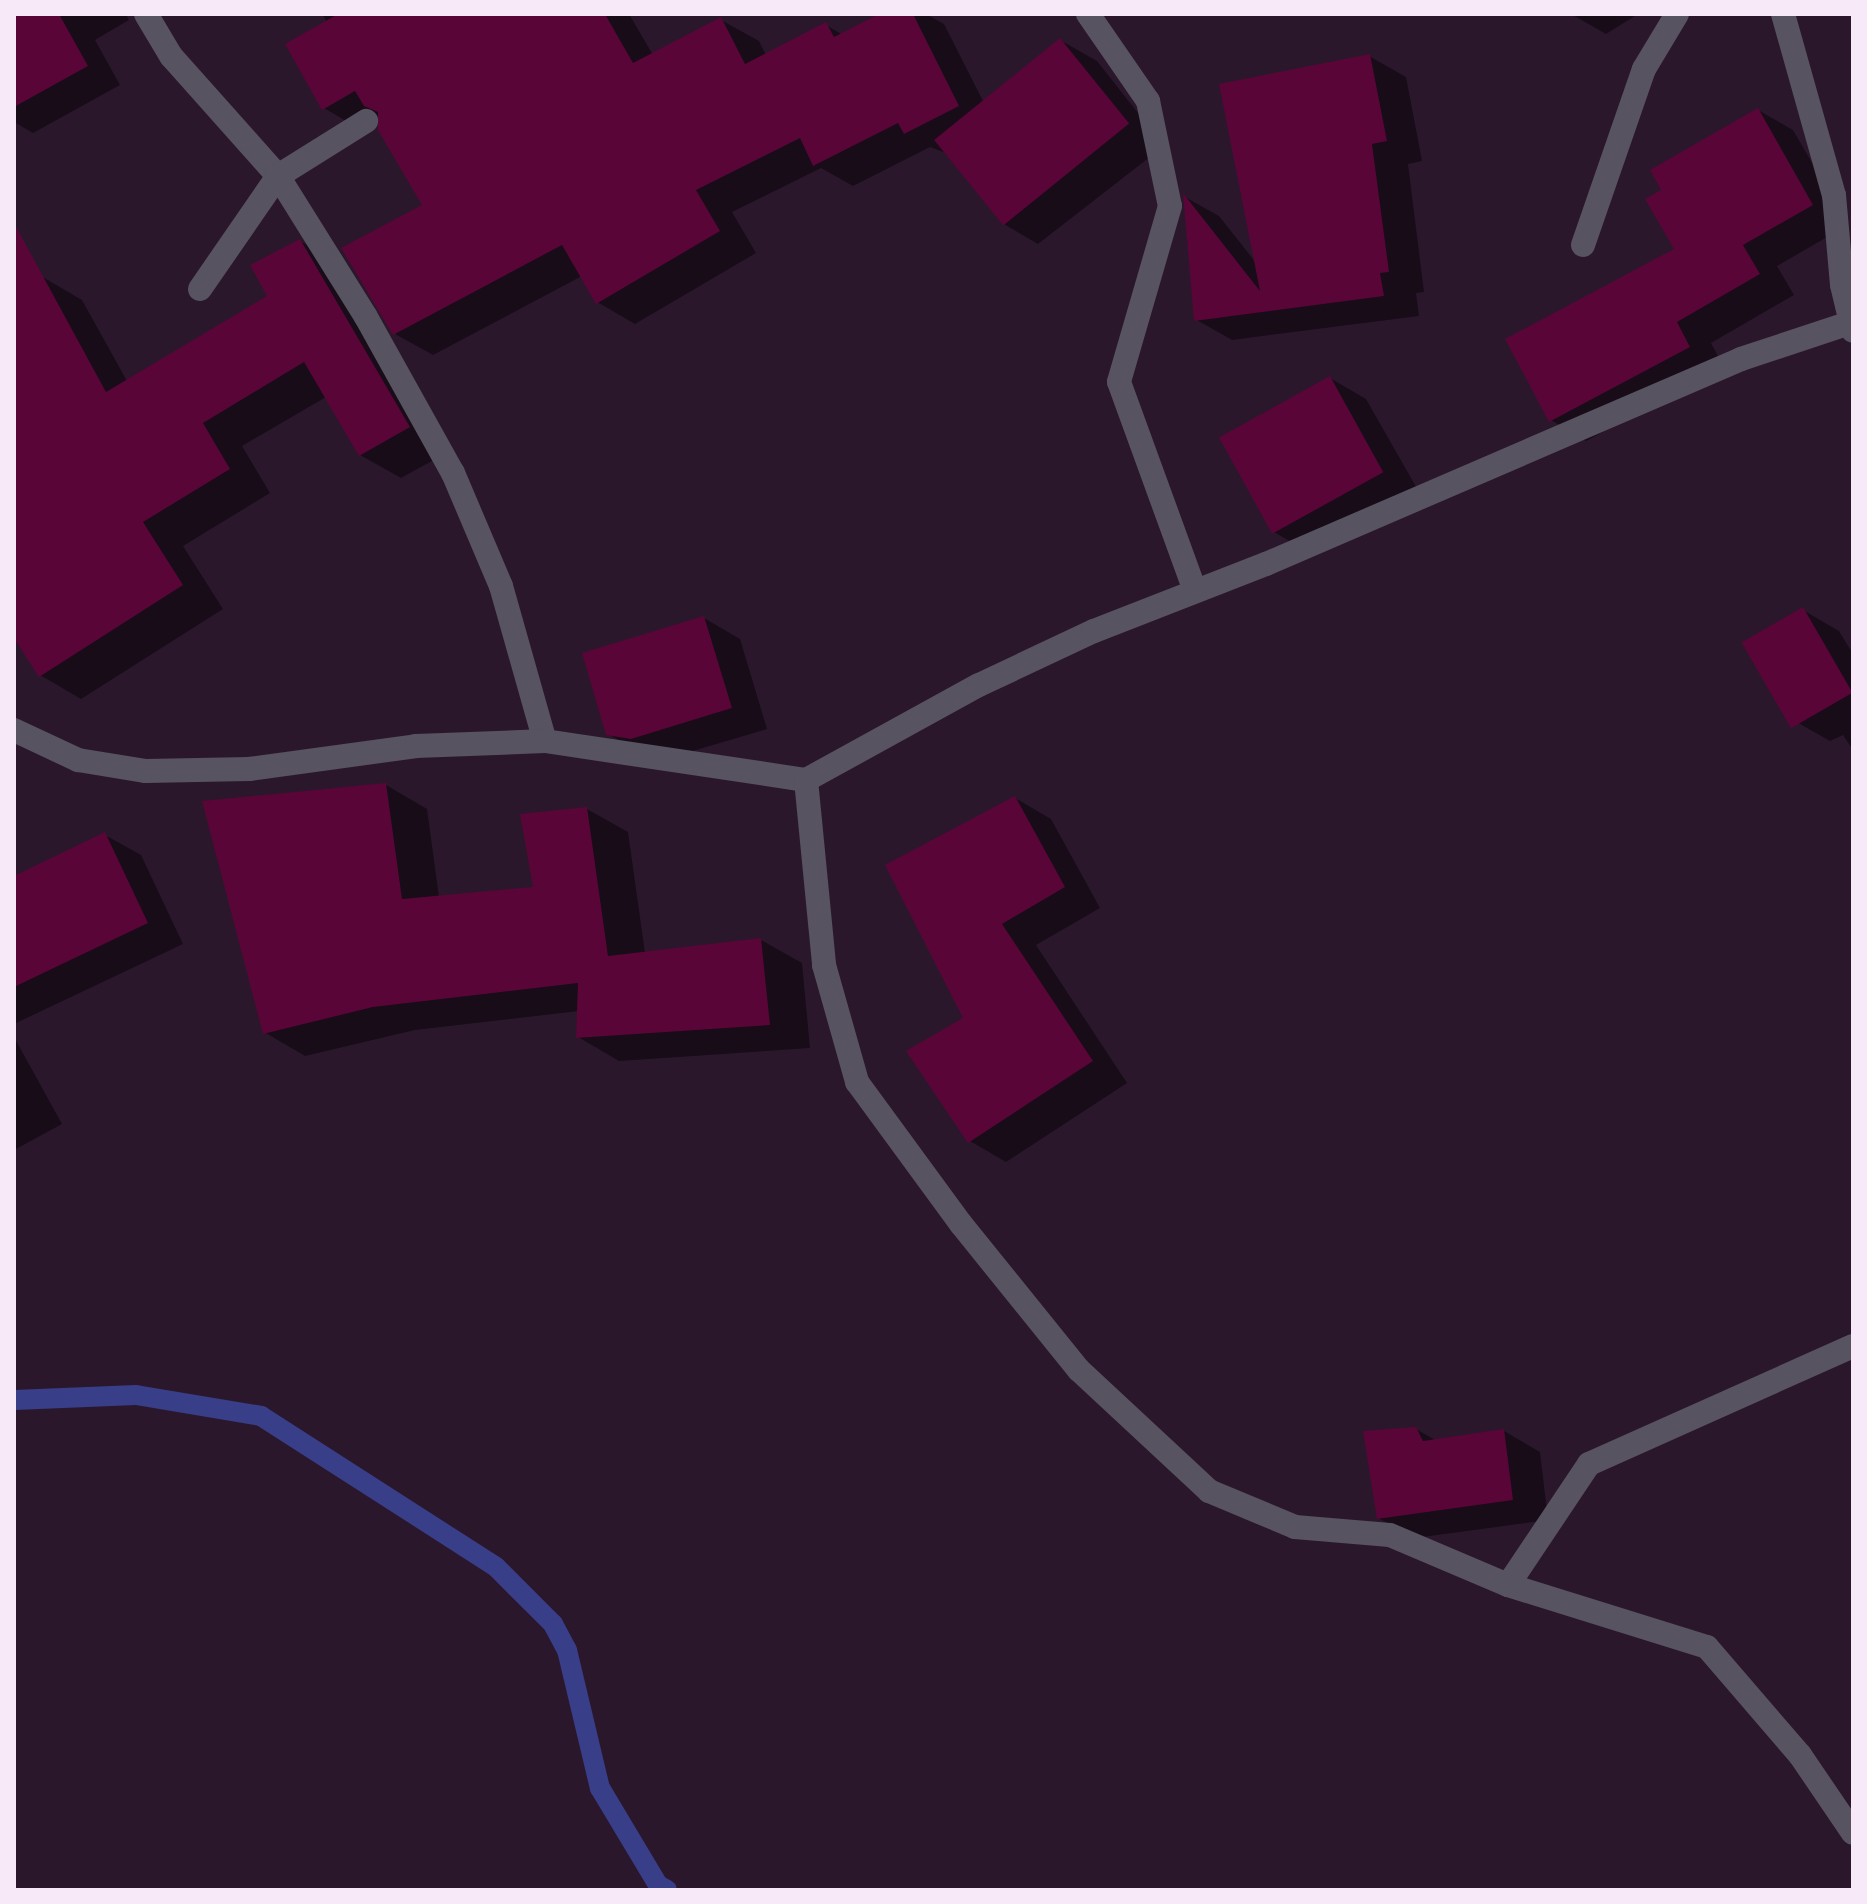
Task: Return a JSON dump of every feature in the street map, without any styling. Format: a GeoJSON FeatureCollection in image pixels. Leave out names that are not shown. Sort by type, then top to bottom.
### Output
{"type":"FeatureCollection","features":[{"type":"Feature","properties":{"kind":"street"},"geometry":{"type":"LineString","coordinates":[[146,14],[171,56],[278,176],[366,317],[453,473],[501,586],[545,741]]}},
{"type":"Feature","properties":{"kind":"street"},"geometry":{"type":"LineString","coordinates":[[1088,14],[1148,101],[1170,206],[1119,382],[1195,591]]}},
{"type":"Feature","properties":{"kind":"street"},"geometry":{"type":"LineString","coordinates":[[1583,245],[1644,69],[1677,14]]}},
{"type":"Feature","properties":{"kind":"street"},"geometry":{"type":"LineString","coordinates":[[14,730],[78,760],[146,771],[249,769],[416,746],[545,741],[806,780],[979,685],[1195,591],[1741,359],[1852,326],[1834,195],[1783,14]]}},
{"type":"Feature","properties":{"kind":"street"},"geometry":{"type":"LineString","coordinates":[[200,289],[278,176],[366,121]]}},
{"type":"Feature","properties":{"kind":"street"},"geometry":{"type":"LineString","coordinates":[[806,780],[824,965],[857,1082],[961,1224],[1079,1370],[1209,1491],[1295,1527],[1390,1535],[1508,1585],[1707,1647],[1800,1755],[1853,1833]]}},
{"type":"Feature","properties":{"kind":"street"},"geometry":{"type":"LineString","coordinates":[[1508,1585],[1589,1464],[1853,1346]]}},
{"type":"Feature","properties":{"kind":"building"},"geometry":{"type":"Polygon","coordinates":[[[14,14],[59,14],[88,66],[14,107],[14,14]]]}},
{"type":"Feature","properties":{"kind":"building"},"geometry":{"type":"Polygon","coordinates":[[[338,14],[605,14],[633,63],[721,17],[745,64],[826,22],[834,37],[879,14],[913,14],[959,106],[904,134],[898,123],[813,166],[800,138],[696,190],[720,231],[596,304],[562,245],[393,335],[341,248],[422,205],[378,130],[378,112],[364,106],[355,91],[322,110],[285,44],[338,14]]]}},
{"type":"Feature","properties":{"kind":"building"},"geometry":{"type":"Polygon","coordinates":[[[1060,38],[1129,123],[1003,225],[934,140],[1060,38]]]}},
{"type":"Feature","properties":{"kind":"building"},"geometry":{"type":"Polygon","coordinates":[[[1370,54],[1387,141],[1372,144],[1389,272],[1380,273],[1384,296],[1194,321],[1183,193],[1260,291],[1219,84],[1370,54]]]}},
{"type":"Feature","properties":{"kind":"building"},"geometry":{"type":"Polygon","coordinates":[[[1758,108],[1813,205],[1743,245],[1760,274],[1677,322],[1690,347],[1549,422],[1505,339],[1674,249],[1645,199],[1661,190],[1650,170],[1758,108]]]}},
{"type":"Feature","properties":{"kind":"building"},"geometry":{"type":"Polygon","coordinates":[[[14,223],[106,392],[267,296],[250,265],[300,239],[410,427],[359,456],[304,362],[203,423],[230,469],[143,522],[183,585],[39,677],[14,638],[14,223]]]}},
{"type":"Feature","properties":{"kind":"building"},"geometry":{"type":"Polygon","coordinates":[[[1330,376],[1383,472],[1272,534],[1219,438],[1330,376]]]}},
{"type":"Feature","properties":{"kind":"building"},"geometry":{"type":"Polygon","coordinates":[[[1803,607],[1852,693],[1791,728],[1742,642],[1803,607]]]}},
{"type":"Feature","properties":{"kind":"building"},"geometry":{"type":"Polygon","coordinates":[[[704,616],[732,708],[631,739],[606,735],[582,653],[704,616]]]}},
{"type":"Feature","properties":{"kind":"building"},"geometry":{"type":"Polygon","coordinates":[[[386,783],[402,899],[533,887],[520,814],[587,807],[608,956],[761,938],[770,1025],[576,1038],[578,983],[373,1007],[263,1034],[202,801],[386,783]]]}},
{"type":"Feature","properties":{"kind":"building"},"geometry":{"type":"Polygon","coordinates":[[[1015,796],[1065,887],[1002,924],[1093,1061],[968,1143],[906,1051],[963,1018],[885,865],[1015,796]]]}},
{"type":"Feature","properties":{"kind":"building"},"geometry":{"type":"Polygon","coordinates":[[[105,832],[148,923],[14,987],[14,876],[105,832]]]}},
{"type":"Feature","properties":{"kind":"building"},"geometry":{"type":"Polygon","coordinates":[[[1416,1427],[1423,1441],[1504,1429],[1513,1500],[1377,1519],[1363,1431],[1416,1427]]]}},
{"type":"Feature","properties":{"kind":"waterway"},"geometry":{"type":"LineString","coordinates":[[14,1400],[136,1395],[261,1416],[496,1567],[553,1624],[567,1650],[600,1788],[658,1885],[667,1890]]}}]}
